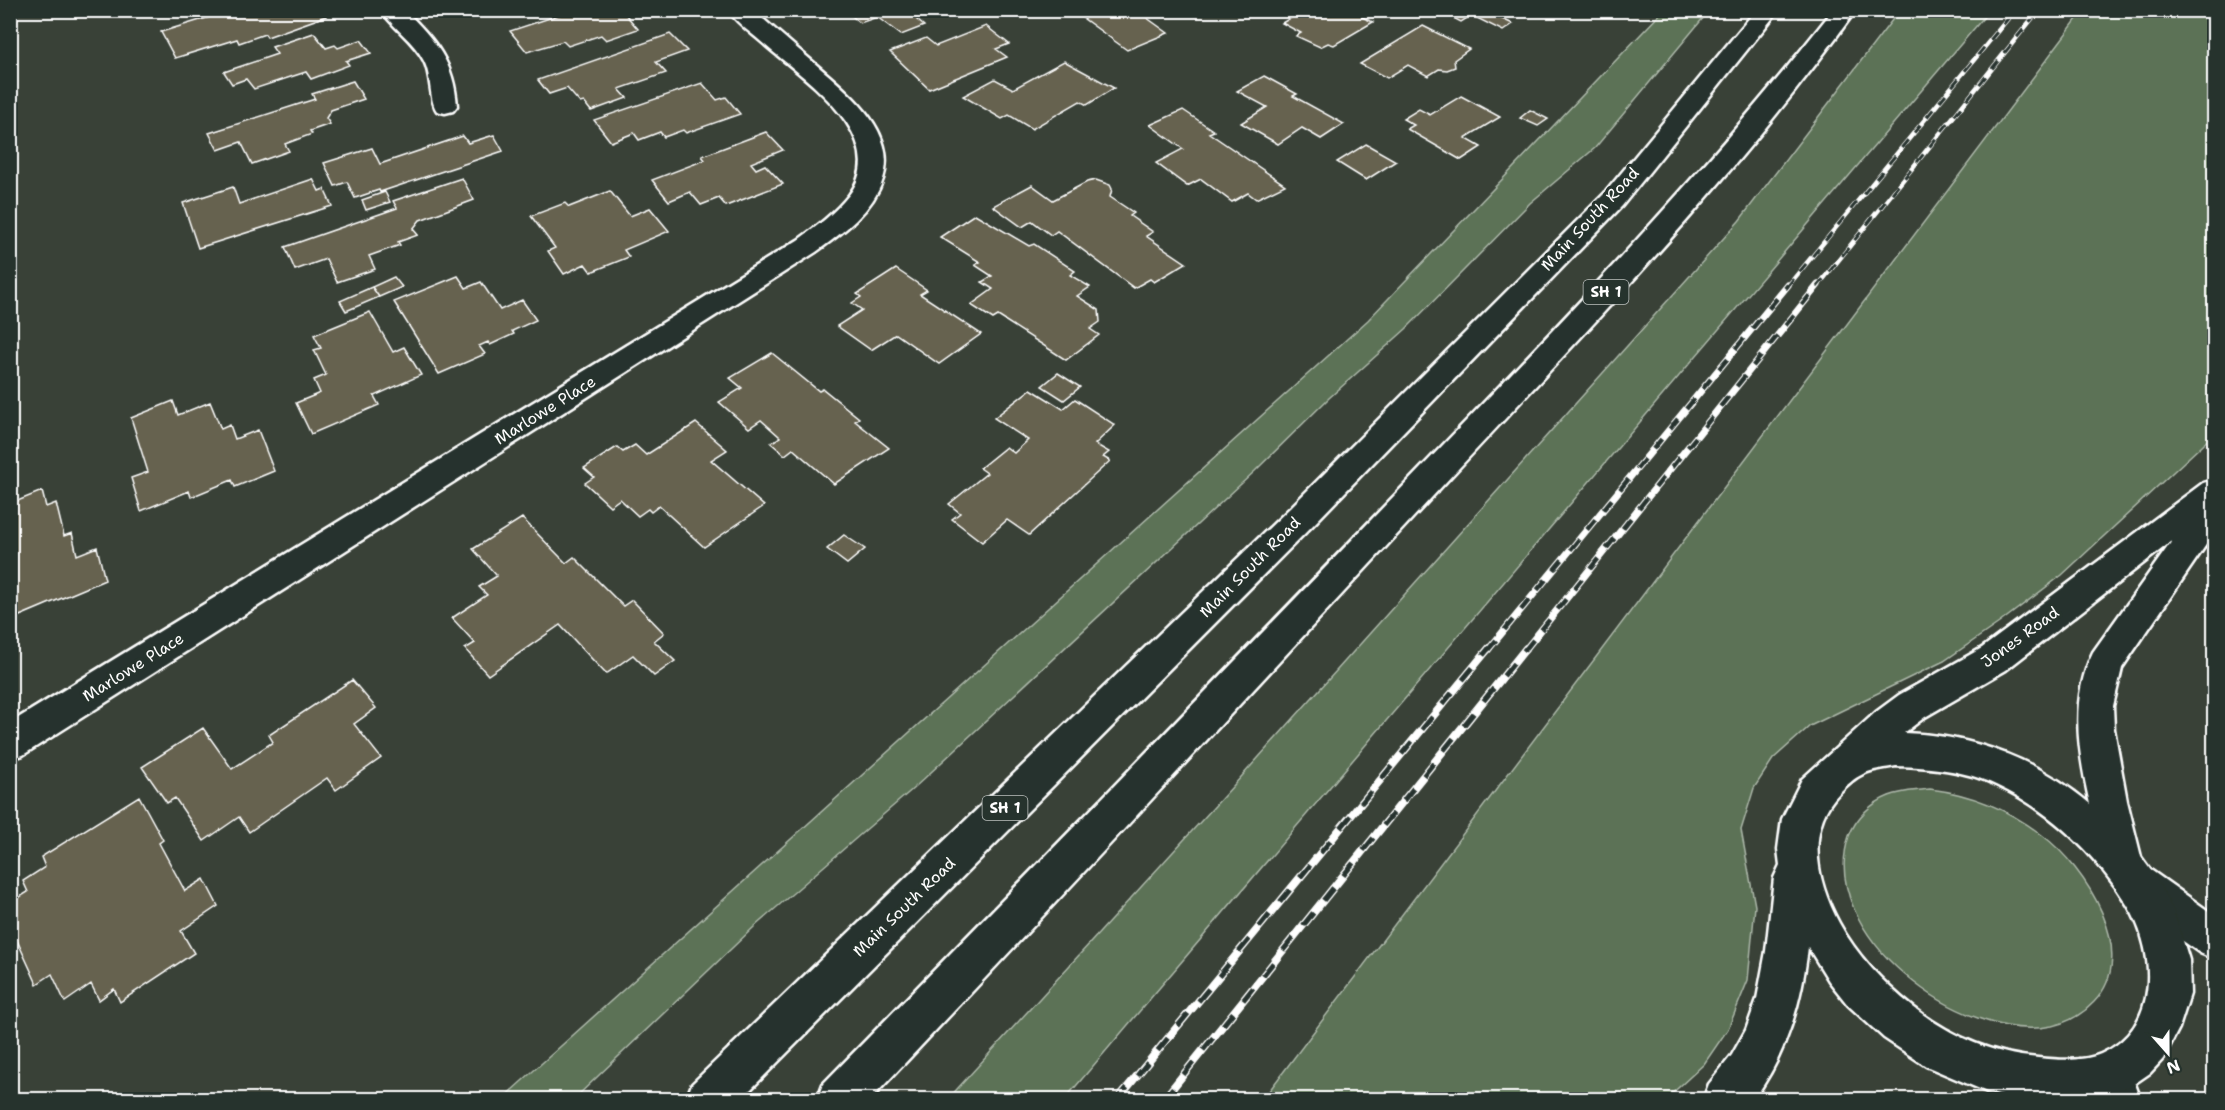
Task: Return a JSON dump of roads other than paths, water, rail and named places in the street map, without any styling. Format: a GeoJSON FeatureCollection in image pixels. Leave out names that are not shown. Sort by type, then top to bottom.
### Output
{"type":"FeatureCollection","features":[{"type":"Feature","properties":{"kind":"main road"},"geometry":{"type":"LineString","coordinates":[[392,10],[431,52],[441,68],[445,85],[445,106]]}},
{"type":"Feature","properties":{"kind":"main road","name":"Marlowe Place"},"geometry":{"type":"LineString","coordinates":[[10,743],[807,246],[838,225],[855,208],[874,171],[873,149],[867,129],[854,111],[839,97],[739,10]]}},
{"type":"Feature","properties":{"kind":"main road","name":"Main South Road"},"geometry":{"type":"LineString","coordinates":[[708,1100],[1301,517],[1613,200],[1768,10]]}},
{"type":"Feature","properties":{"kind":"main road","name":"SH 1"},"geometry":{"type":"LineString","coordinates":[[839,1100],[1116,812],[1609,289],[1772,104],[1845,10]]}},
{"type":"Feature","properties":{"kind":"main road","name":"Jones Road"},"geometry":{"type":"LineString","coordinates":[[1825,780],[1889,723],[1912,706],[1994,659],[2214,492]]}},
{"type":"Feature","properties":{"kind":"main road"},"geometry":{"type":"LineString","coordinates":[[2052,1087],[2102,1076],[2140,1053],[2154,1037],[2163,1018],[2168,999],[2168,955],[2161,931],[2131,874],[2108,801],[2095,706],[2104,663],[2214,508]]}},
{"type":"Feature","properties":{"kind":"main road"},"geometry":{"type":"LineString","coordinates":[[1725,1100],[1750,1066],[1768,1029],[1780,989],[1804,810],[1813,794],[1825,780],[1839,768],[1856,759],[1896,749],[1918,749],[1967,757],[2016,776],[2041,790],[2085,823],[2131,874],[2214,939]]}},
{"type":"Feature","properties":{"kind":"main road"},"geometry":{"type":"LineString","coordinates":[[1797,850],[1804,895],[1826,943],[1850,975],[1886,1011],[1911,1031],[1966,1062],[1995,1073],[2119,1100]]}},
{"type":"Feature","properties":{"kind":"railway"},"geometry":{"type":"LineString","coordinates":[[1787,287],[2015,10]]}},
{"type":"Feature","properties":{"kind":"railway"},"geometry":{"type":"LineString","coordinates":[[1817,287],[2039,10]]}},
{"type":"Feature","properties":{"kind":"railway"},"geometry":{"type":"LineString","coordinates":[[1488,650],[1788,285]]}},
{"type":"Feature","properties":{"kind":"railway"},"geometry":{"type":"LineString","coordinates":[[1525,650],[1818,285]]}},
{"type":"Feature","properties":{"kind":"railway"},"geometry":{"type":"LineString","coordinates":[[1117,1100],[1489,648]]}},
{"type":"Feature","properties":{"kind":"railway"},"geometry":{"type":"LineString","coordinates":[[1163,1100],[1526,648]]}}]}
